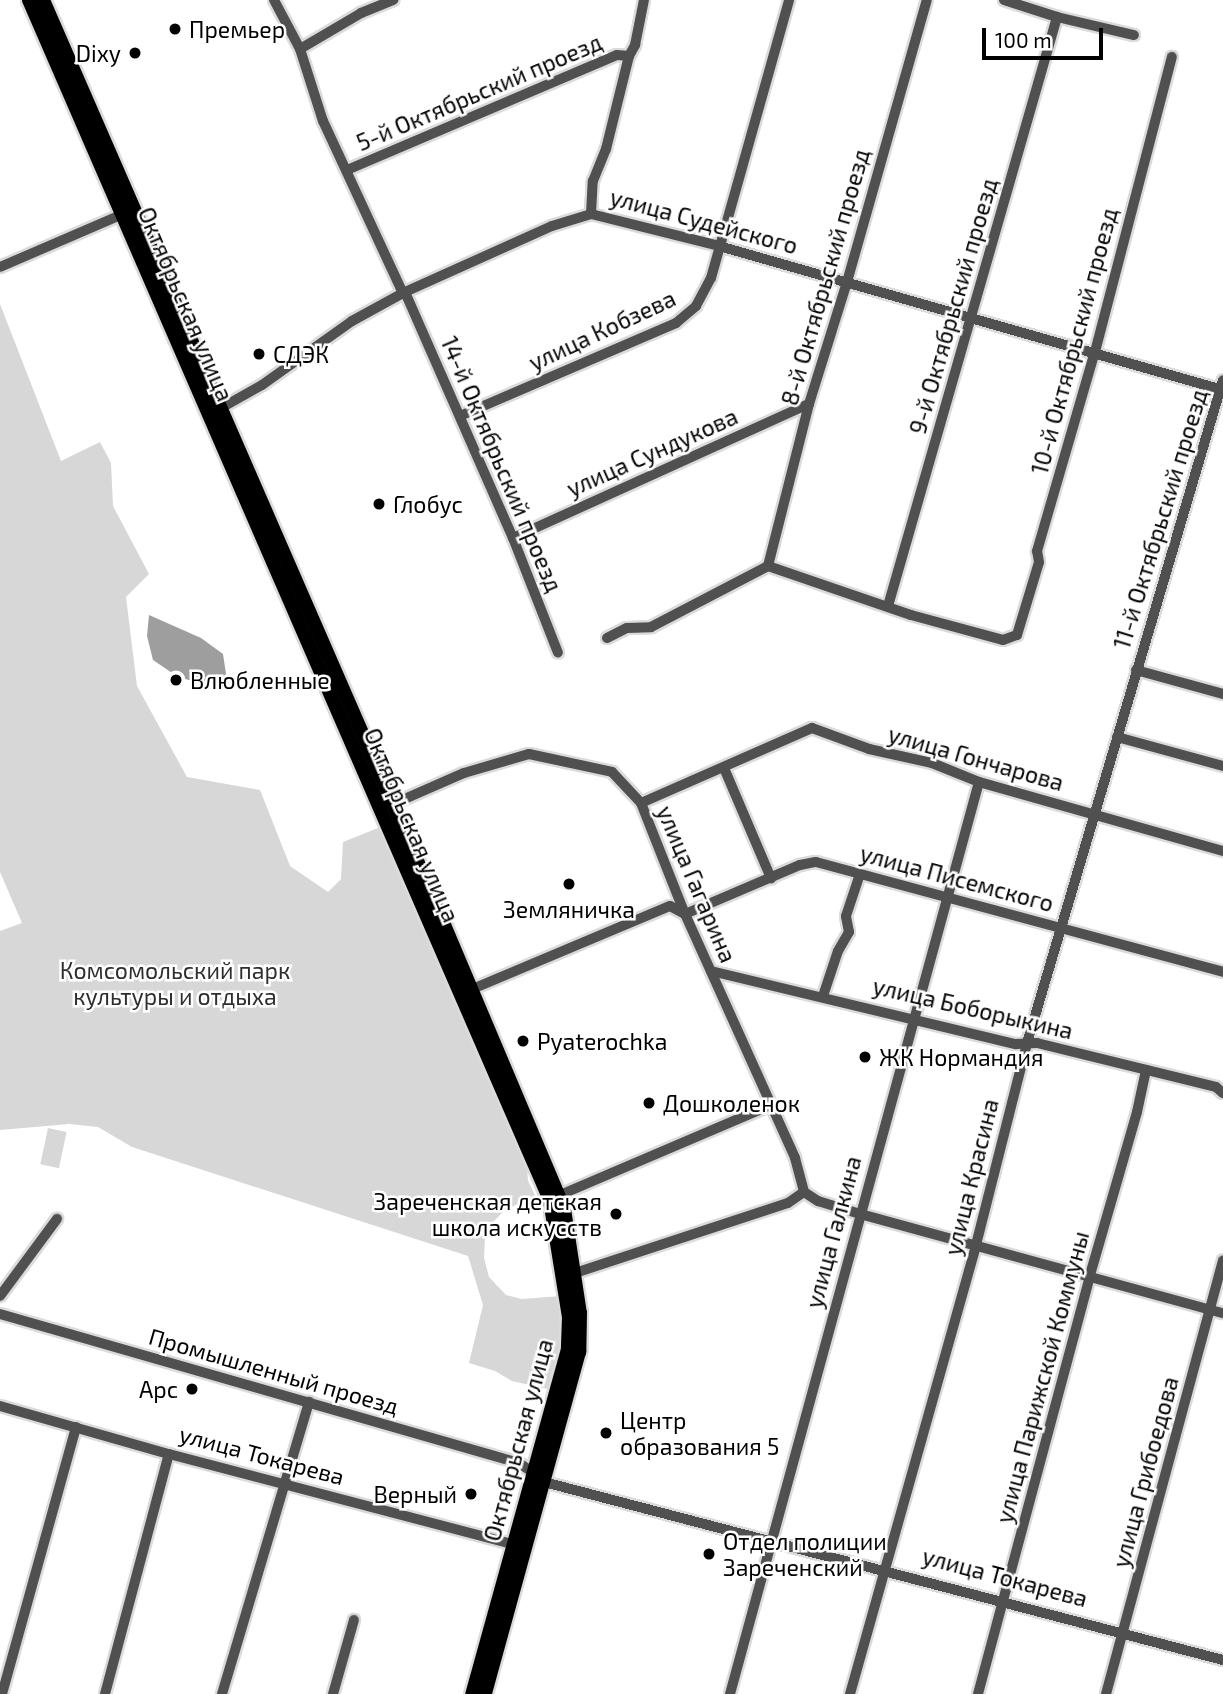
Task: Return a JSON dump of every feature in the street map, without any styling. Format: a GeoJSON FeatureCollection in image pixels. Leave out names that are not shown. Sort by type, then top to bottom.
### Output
{"type":"FeatureCollection","features":[{"type":"Feature","properties":{"kind":"main road","name":"Октябрьская улица"},"geometry":{"type":"LineString","coordinates":[[29,0],[128,212],[555,1197],[569,1337],[539,1478]]}},
{"type":"Feature","properties":{"kind":"main road","name":"Октябрьская улица"},"geometry":{"type":"LineString","coordinates":[[43,0],[128,212]]}},
{"type":"Feature","properties":{"kind":"main road","name":"Октябрьская улица"},"geometry":{"type":"LineString","coordinates":[[215,411],[393,804],[555,1197],[575,1273],[580,1313],[579,1352],[472,1694]]}},
{"type":"Feature","properties":{"kind":"main road","name":"Октябрьская улица"},"geometry":{"type":"LineString","coordinates":[[485,1694],[519,1546]]}},
{"type":"Feature","properties":{"kind":"street","name":"14-й Октябрьский проезд"},"geometry":{"type":"LineString","coordinates":[[274,0],[300,49],[323,121],[460,416],[513,538],[558,653]]}},
{"type":"Feature","properties":{"kind":"street"},"geometry":{"type":"LineString","coordinates":[[300,49],[361,13],[393,0]]}},
{"type":"Feature","properties":{"kind":"street"},"geometry":{"type":"LineString","coordinates":[[591,214],[593,181],[606,149],[645,0]]}},
{"type":"Feature","properties":{"kind":"street","name":"улица Кобзева"},"geometry":{"type":"LineString","coordinates":[[460,416],[688,315],[707,286],[789,0]]}},
{"type":"Feature","properties":{"kind":"street","name":"8-й Октябрьский проезд"},"geometry":{"type":"LineString","coordinates":[[768,566],[809,404],[847,282],[927,0]]}},
{"type":"Feature","properties":{"kind":"street"},"geometry":{"type":"LineString","coordinates":[[1004,0],[1057,17],[1134,35]]}},
{"type":"Feature","properties":{"kind":"street","name":"9-й Октябрьский проезд"},"geometry":{"type":"LineString","coordinates":[[888,606],[1057,17]]}},
{"type":"Feature","properties":{"kind":"street","name":"5-й Октябрьский проезд"},"geometry":{"type":"LineString","coordinates":[[347,170],[617,55],[629,56]]}},
{"type":"Feature","properties":{"kind":"street","name":"10-й Октябрьский проезд"},"geometry":{"type":"LineString","coordinates":[[888,606],[911,615],[1003,640],[1017,635],[1039,562],[1037,551],[1095,352],[1172,57]]}},
{"type":"Feature","properties":{"kind":"street"},"geometry":{"type":"LineString","coordinates":[[0,267],[128,212]]}},
{"type":"Feature","properties":{"kind":"street","name":"улица Судейского"},"geometry":{"type":"LineString","coordinates":[[215,411],[262,385],[352,321],[404,293],[552,226],[591,214],[719,246],[1222,386]]}},
{"type":"Feature","properties":{"kind":"street","name":"11-й Октябрьский проезд"},"geometry":{"type":"LineString","coordinates":[[1136,670],[1222,386]]}},
{"type":"Feature","properties":{"kind":"street","name":"улица Сундукова"},"geometry":{"type":"LineString","coordinates":[[513,538],[809,404]]}},
{"type":"Feature","properties":{"kind":"street"},"geometry":{"type":"LineString","coordinates":[[607,638],[627,628],[651,627],[768,566],[888,606]]}},
{"type":"Feature","properties":{"kind":"street"},"geometry":{"type":"LineString","coordinates":[[1136,670],[1223,694]]}},
{"type":"Feature","properties":{"kind":"street","name":"улица Красина"},"geometry":{"type":"LineString","coordinates":[[850,1694],[976,1245],[1027,1043],[1063,928],[1136,670]]}},
{"type":"Feature","properties":{"kind":"street","name":"улица Гончарова"},"geometry":{"type":"LineString","coordinates":[[641,803],[812,728],[869,749],[932,763],[979,782],[1223,851]]}},
{"type":"Feature","properties":{"kind":"street"},"geometry":{"type":"LineString","coordinates":[[1117,737],[1223,766]]}},
{"type":"Feature","properties":{"kind":"street","name":"улица Гагарина"},"geometry":{"type":"LineString","coordinates":[[393,804],[464,773],[529,754],[612,772],[641,803],[685,914],[795,1158],[804,1192]]}},
{"type":"Feature","properties":{"kind":"street"},"geometry":{"type":"LineString","coordinates":[[724,768],[771,878]]}},
{"type":"Feature","properties":{"kind":"street","name":"улица Галкина"},"geometry":{"type":"LineString","coordinates":[[730,1694],[770,1539],[979,782]]}},
{"type":"Feature","properties":{"kind":"street","name":"улица Писемского"},"geometry":{"type":"LineString","coordinates":[[685,914],[816,862],[947,895],[1223,972]]}},
{"type":"Feature","properties":{"kind":"street"},"geometry":{"type":"LineString","coordinates":[[823,996],[838,951],[849,932],[846,916],[860,874]]}},
{"type":"Feature","properties":{"kind":"street"},"geometry":{"type":"LineString","coordinates":[[470,990],[670,906],[685,914]]}},
{"type":"Feature","properties":{"kind":"street","name":"улица Боборыкина"},"geometry":{"type":"LineString","coordinates":[[711,971],[1016,1044],[1027,1043],[1146,1070],[1216,1087],[1223,1093]]}},
{"type":"Feature","properties":{"kind":"street","name":"улица Парижской Коммуны"},"geometry":{"type":"LineString","coordinates":[[978,1694],[1090,1275],[1138,1112],[1146,1070]]}},
{"type":"Feature","properties":{"kind":"street"},"geometry":{"type":"LineString","coordinates":[[555,1197],[771,1105]]}},
{"type":"Feature","properties":{"kind":"street"},"geometry":{"type":"LineString","coordinates":[[575,1273],[788,1203],[804,1192],[818,1201],[860,1214],[1223,1313]]}},
{"type":"Feature","properties":{"kind":"street"},"geometry":{"type":"LineString","coordinates":[[0,1296],[57,1219]]}},
{"type":"Feature","properties":{"kind":"street","name":"улица Грибоедова"},"geometry":{"type":"LineString","coordinates":[[1106,1694],[1223,1260]]}},
{"type":"Feature","properties":{"kind":"street","name":"Промышленный проезд"},"geometry":{"type":"LineString","coordinates":[[0,1314],[519,1463],[539,1478]]}},
{"type":"Feature","properties":{"kind":"street"},"geometry":{"type":"LineString","coordinates":[[222,1694],[309,1402]]}},
{"type":"Feature","properties":{"kind":"street","name":"улица Токарева"},"geometry":{"type":"LineString","coordinates":[[0,1406],[169,1454],[519,1546]]}},
{"type":"Feature","properties":{"kind":"street"},"geometry":{"type":"LineString","coordinates":[[2,1694],[76,1427]]}},
{"type":"Feature","properties":{"kind":"street"},"geometry":{"type":"LineString","coordinates":[[105,1694],[169,1454]]}},
{"type":"Feature","properties":{"kind":"street","name":"улица Токарева"},"geometry":{"type":"LineString","coordinates":[[539,1478],[1223,1660]]}},
{"type":"Feature","properties":{"kind":"street"},"geometry":{"type":"LineString","coordinates":[[333,1694],[354,1620]]}},
{"type":"Feature","properties":{"kind":"green space","name":"Комсомольский парк культуры и отдыха"},"geometry":{"type":"Polygon","coordinates":[[[0,304],[61,461],[100,442],[111,463],[113,506],[149,574],[126,597],[137,686],[187,777],[260,790],[290,866],[328,892],[341,879],[343,842],[388,824],[470,1039],[527,1165],[528,1181],[535,1195],[504,1211],[494,1221],[485,1236],[484,1258],[489,1277],[506,1295],[522,1299],[561,1296],[565,1336],[552,1390],[512,1381],[495,1371],[469,1363],[483,1305],[468,1256],[132,1147],[98,1127],[69,1124],[0,1130],[0,931],[22,923],[0,872],[0,304]]]}},
{"type":"Feature","properties":{"kind":"green space"},"geometry":{"type":"Polygon","coordinates":[[[48,1128],[67,1132],[59,1168],[40,1164],[48,1128]]]}},
{"type":"Feature","properties":{"kind":"shaded area"},"geometry":{"type":"Polygon","coordinates":[[[149,615],[201,638],[223,654],[226,674],[214,687],[178,677],[153,660],[147,636],[149,615]]]}},
{"type":"Feature","properties":{"kind":"place","name":"Премьер"},"geometry":{"type":"Point","coordinates":[175,29]}},
{"type":"Feature","properties":{"kind":"place","name":"Dixy"},"geometry":{"type":"Point","coordinates":[135,53]}},
{"type":"Feature","properties":{"kind":"place","name":"СДЭК"},"geometry":{"type":"Point","coordinates":[259,354]}},
{"type":"Feature","properties":{"kind":"place","name":"Глобус"},"geometry":{"type":"Point","coordinates":[379,504]}},
{"type":"Feature","properties":{"kind":"place","name":"Влюбленные"},"geometry":{"type":"Point","coordinates":[176,680]}},
{"type":"Feature","properties":{"kind":"place","name":"Земляничка"},"geometry":{"type":"Point","coordinates":[569,884]}},
{"type":"Feature","properties":{"kind":"place","name":"Pyaterochka"},"geometry":{"type":"Point","coordinates":[523,1041]}},
{"type":"Feature","properties":{"kind":"place","name":"ЖК Нормандия"},"geometry":{"type":"Point","coordinates":[865,1057]}},
{"type":"Feature","properties":{"kind":"place","name":"Дошколенок"},"geometry":{"type":"Point","coordinates":[649,1103]}},
{"type":"Feature","properties":{"kind":"place","name":"Зареченская детская школа искусств"},"geometry":{"type":"Point","coordinates":[616,1214]}},
{"type":"Feature","properties":{"kind":"place","name":"Арс"},"geometry":{"type":"Point","coordinates":[192,1389]}},
{"type":"Feature","properties":{"kind":"place","name":"Центр образования 5"},"geometry":{"type":"Point","coordinates":[606,1433]}},
{"type":"Feature","properties":{"kind":"place","name":"Верный"},"geometry":{"type":"Point","coordinates":[471,1494]}},
{"type":"Feature","properties":{"kind":"place","name":"Отдел полиции Зареченский"},"geometry":{"type":"Point","coordinates":[709,1554]}}]}
